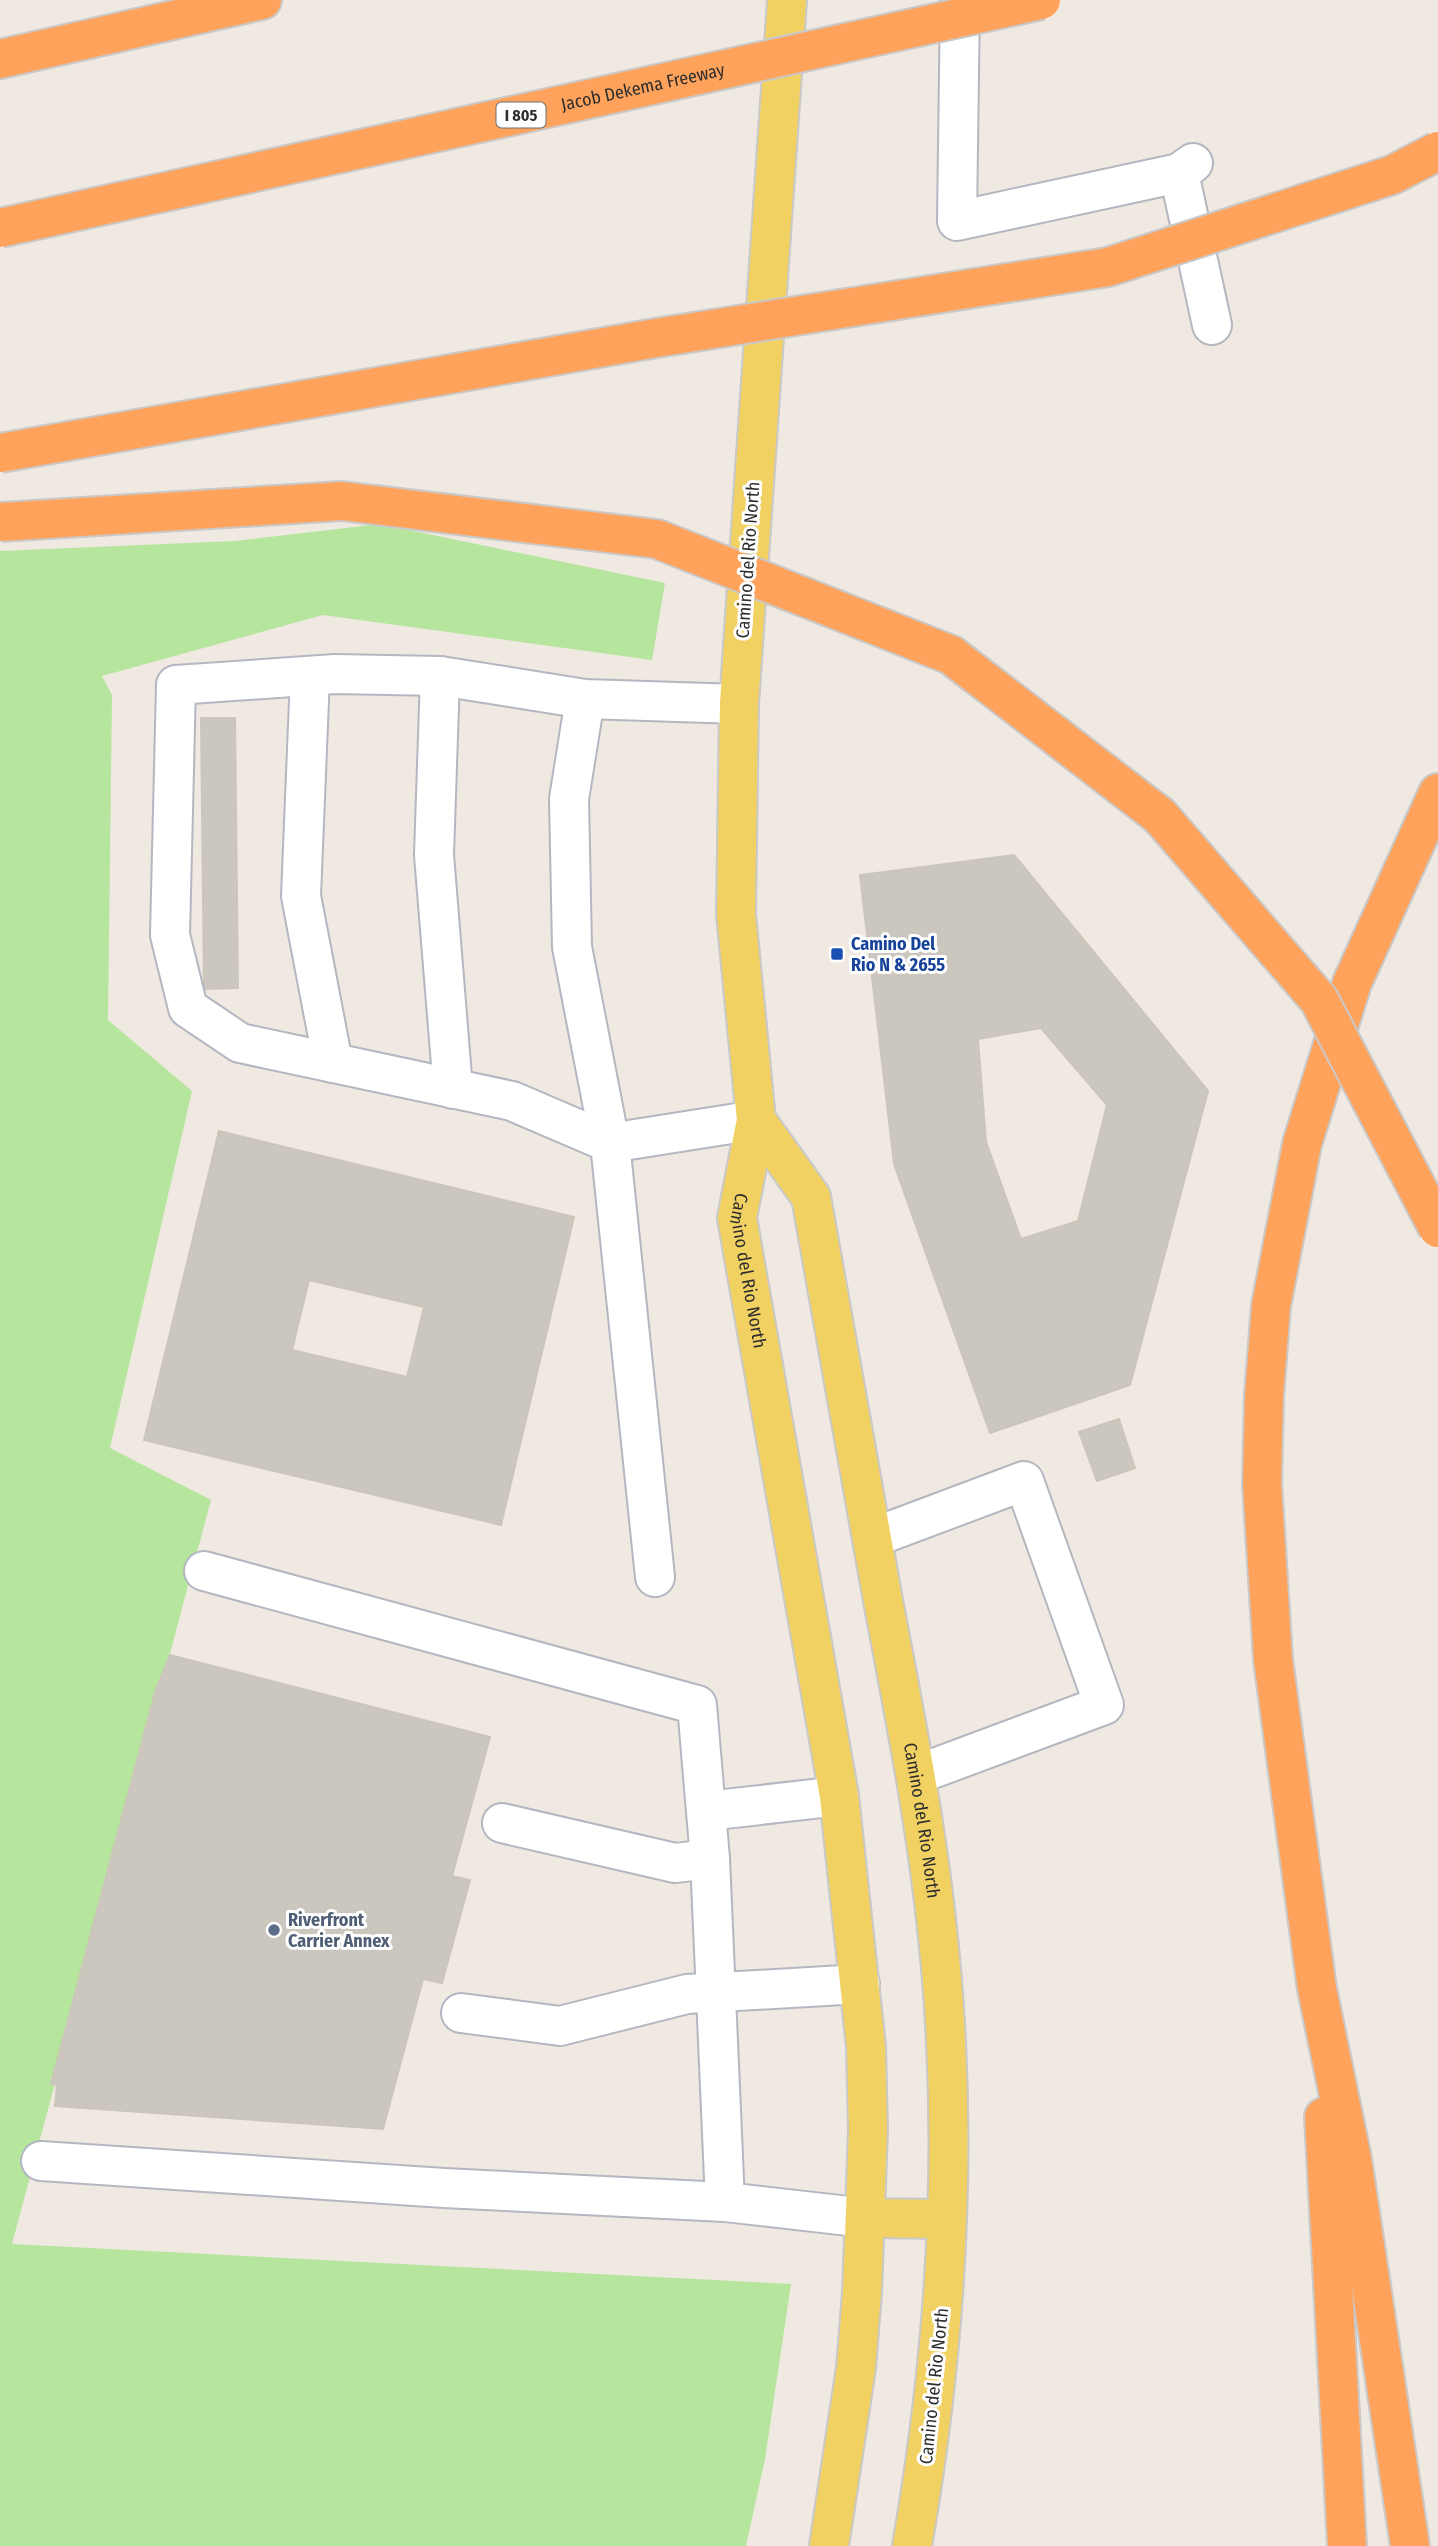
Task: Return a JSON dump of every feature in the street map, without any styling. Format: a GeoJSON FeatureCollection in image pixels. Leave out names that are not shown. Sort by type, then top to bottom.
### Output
{"type":"FeatureCollection","features":[{"type":"Feature","properties":{"kind":"highway"},"geometry":{"type":"LineString","coordinates":[[0,59],[262,0]]}},
{"type":"Feature","properties":{"kind":"highway","name":"Jacob Dekema Freeway"},"geometry":{"type":"LineString","coordinates":[[0,228],[1041,0]]}},
{"type":"Feature","properties":{"kind":"highway"},"geometry":{"type":"LineString","coordinates":[[0,453],[656,338],[1108,267],[1392,175],[1438,151]]}},
{"type":"Feature","properties":{"kind":"highway"},"geometry":{"type":"LineString","coordinates":[[0,522],[342,501],[657,539],[951,655],[1160,816],[1319,1000],[1438,1228]]}},
{"type":"Feature","properties":{"kind":"highway"},"geometry":{"type":"LineString","coordinates":[[1410,2546],[1352,2159],[1317,1989],[1273,1659],[1264,1561],[1264,1409],[1272,1306],[1302,1144],[1323,1069],[1352,983],[1438,793]]}},
{"type":"Feature","properties":{"kind":"highway"},"geometry":{"type":"LineString","coordinates":[[1317,1989],[1347,2546]]}},
{"type":"Feature","properties":{"kind":"main road","name":"Camino del Rio North"},"geometry":{"type":"LineString","coordinates":[[787,0],[739,704],[736,914],[756,1120],[737,1219],[839,1796],[866,2061],[866,2218],[856,2368],[829,2546]]}},
{"type":"Feature","properties":{"kind":"main road","name":"Camino del Rio North"},"geometry":{"type":"LineString","coordinates":[[756,1120],[811,1197],[916,1775],[936,1919],[948,2107],[947,2219],[937,2375],[912,2546]]}},
{"type":"Feature","properties":{"kind":"main road"},"geometry":{"type":"LineString","coordinates":[[866,2218],[947,2219]]}},
{"type":"Feature","properties":{"kind":"lane"},"geometry":{"type":"LineString","coordinates":[[960,0],[957,221],[1186,168],[1212,325]]}},
{"type":"Feature","properties":{"kind":"lane"},"geometry":{"type":"LineString","coordinates":[[739,704],[585,699],[440,676],[310,676],[176,685],[170,935],[188,1008],[240,1043],[512,1101],[610,1143],[756,1120]]}},
{"type":"Feature","properties":{"kind":"lane"},"geometry":{"type":"LineString","coordinates":[[310,676],[301,896],[333,1063]]}},
{"type":"Feature","properties":{"kind":"lane"},"geometry":{"type":"LineString","coordinates":[[440,676],[434,855],[453,1089]]}},
{"type":"Feature","properties":{"kind":"lane"},"geometry":{"type":"LineString","coordinates":[[585,699],[569,799],[572,947],[610,1143],[655,1577]]}},
{"type":"Feature","properties":{"kind":"lane"},"geometry":{"type":"LineString","coordinates":[[872,1538],[1024,1481],[1104,1705],[916,1775]]}},
{"type":"Feature","properties":{"kind":"lane"},"geometry":{"type":"LineString","coordinates":[[204,1571],[697,1705],[710,1859],[725,2202]]}},
{"type":"Feature","properties":{"kind":"lane"},"geometry":{"type":"LineString","coordinates":[[707,1811],[839,1796]]}},
{"type":"Feature","properties":{"kind":"lane"},"geometry":{"type":"LineString","coordinates":[[502,1823],[675,1863],[710,1859]]}},
{"type":"Feature","properties":{"kind":"lane"},"geometry":{"type":"LineString","coordinates":[[461,2013],[560,2026],[687,1994],[860,1984]]}},
{"type":"Feature","properties":{"kind":"lane"},"geometry":{"type":"LineString","coordinates":[[41,2161],[444,2188],[725,2202],[866,2218]]}},
{"type":"Feature","properties":{"kind":"green space"},"geometry":{"type":"Polygon","coordinates":[[[380,524],[665,583],[652,660],[323,615],[102,676],[112,695],[108,1020],[192,1091],[110,1448],[211,1500],[12,2244],[791,2284],[765,2459],[746,2546],[0,2546],[0,551],[235,541],[380,524]]]}},
{"type":"Feature","properties":{"kind":"building"},"geometry":{"type":"Polygon","coordinates":[[[201,718],[235,718],[238,988],[204,989],[201,718]]]}},
{"type":"Feature","properties":{"kind":"building"},"geometry":{"type":"Polygon","coordinates":[[[1014,855],[1208,1091],[1130,1385],[990,1433],[894,1164],[860,875],[1014,855]],[[1041,1028],[978,1039],[986,1142],[1021,1239],[1078,1221],[1107,1105],[1041,1028]]]}},
{"type":"Feature","properties":{"kind":"building"},"geometry":{"type":"Polygon","coordinates":[[[219,1131],[574,1217],[501,1525],[144,1440],[219,1131]],[[309,1280],[292,1350],[407,1377],[424,1307],[309,1280]]]}},
{"type":"Feature","properties":{"kind":"building"},"geometry":{"type":"Polygon","coordinates":[[[1119,1419],[1135,1468],[1097,1481],[1079,1432],[1119,1419]]]}},
{"type":"Feature","properties":{"kind":"building","name":"Riverfront Carrier Annex"},"geometry":{"type":"Polygon","coordinates":[[[170,1655],[490,1737],[452,1876],[470,1880],[442,1983],[423,1979],[383,2129],[55,2106],[57,2085],[51,2084],[156,1689],[170,1655]]]}},
{"type":"Feature","properties":{"kind":"place","name":"Camino Del Rio N & 2655"},"geometry":{"type":"Point","coordinates":[837,954]}},
{"type":"Feature","properties":{"kind":"place","name":"Riverfront Carrier Annex"},"geometry":{"type":"Point","coordinates":[274,1930]}}]}
